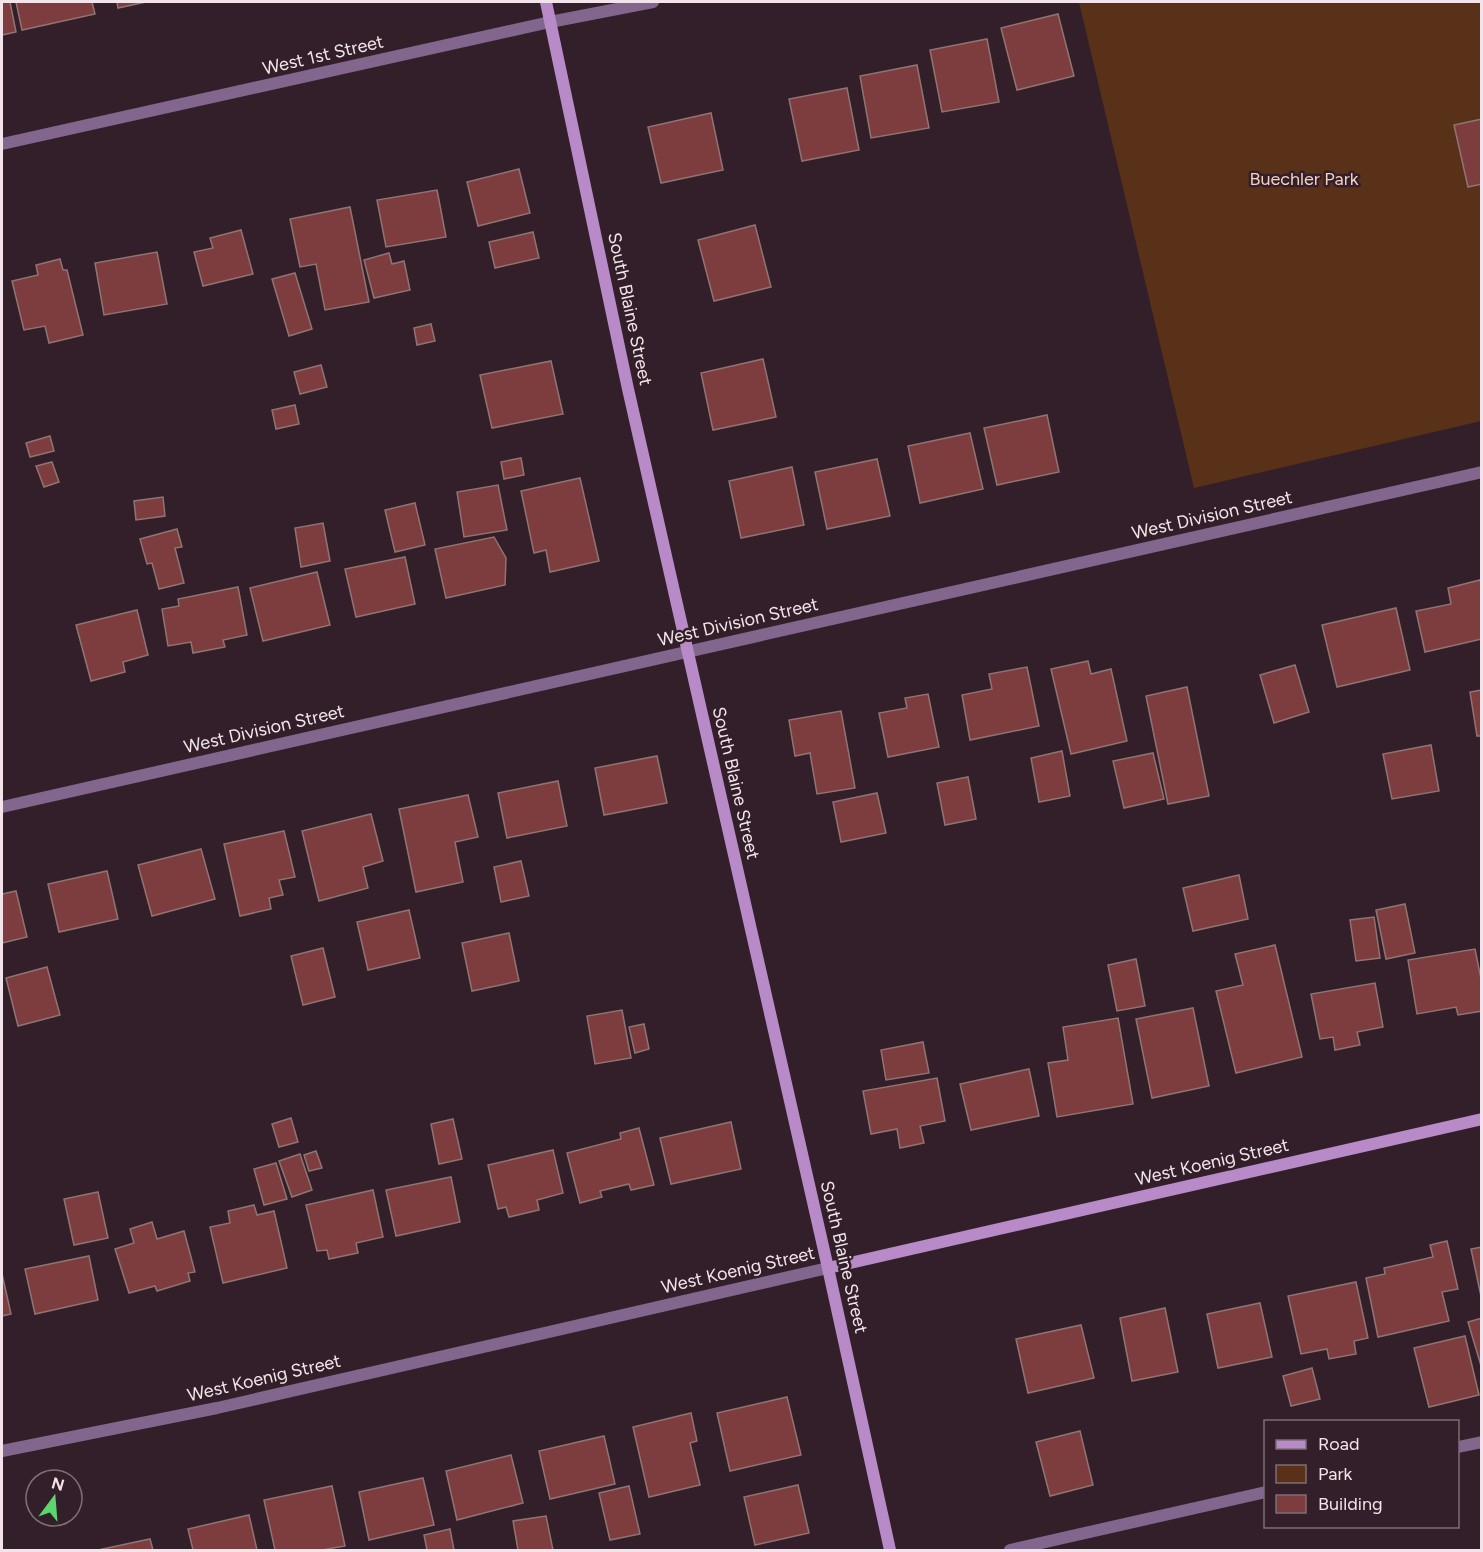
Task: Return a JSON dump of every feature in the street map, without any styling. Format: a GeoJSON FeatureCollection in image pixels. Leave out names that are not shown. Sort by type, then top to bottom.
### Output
{"type":"FeatureCollection","features":[{"type":"Feature","properties":{"kind":"street","name":"South Blaine Street"},"geometry":{"type":"LineString","coordinates":[[546,2],[628,389],[890,1551]]}},
{"type":"Feature","properties":{"kind":"street","name":"West 1st Street"},"geometry":{"type":"LineString","coordinates":[[2,144],[550,22],[653,2]]}},
{"type":"Feature","properties":{"kind":"street","name":"West Division Street"},"geometry":{"type":"LineString","coordinates":[[2,807],[1482,472]]}},
{"type":"Feature","properties":{"kind":"street","name":"West Koenig Street"},"geometry":{"type":"LineString","coordinates":[[2,1451],[217,1408],[1482,1119]]}},
{"type":"Feature","properties":{"kind":"street"},"geometry":{"type":"LineString","coordinates":[[1459,1447],[1482,1442]]}},
{"type":"Feature","properties":{"kind":"street"},"geometry":{"type":"LineString","coordinates":[[1010,1551],[1264,1491]]}},
{"type":"Feature","properties":{"kind":"green space","name":"Buechler Park"},"geometry":{"type":"Polygon","coordinates":[[[1079,2],[1481,2],[1481,421],[1194,488],[1079,2]]]}},
{"type":"Feature","properties":{"kind":"building"},"geometry":{"type":"Polygon","coordinates":[[[2,2],[10,2],[16,32],[2,35],[2,2]]]}},
{"type":"Feature","properties":{"kind":"building"},"geometry":{"type":"Polygon","coordinates":[[[16,2],[92,2],[95,14],[22,30],[16,2]]]}},
{"type":"Feature","properties":{"kind":"building"},"geometry":{"type":"Polygon","coordinates":[[[117,2],[146,2],[118,8],[117,2]]]}},
{"type":"Feature","properties":{"kind":"building"},"geometry":{"type":"Polygon","coordinates":[[[1058,14],[1074,76],[1017,90],[1001,28],[1058,14]]]}},
{"type":"Feature","properties":{"kind":"building"},"geometry":{"type":"Polygon","coordinates":[[[987,39],[999,102],[942,112],[930,50],[987,39]]]}},
{"type":"Feature","properties":{"kind":"building"},"geometry":{"type":"Polygon","coordinates":[[[917,65],[929,128],[871,138],[860,76],[917,65]]]}},
{"type":"Feature","properties":{"kind":"building"},"geometry":{"type":"Polygon","coordinates":[[[847,88],[859,150],[802,161],[789,99],[847,88]]]}},
{"type":"Feature","properties":{"kind":"building"},"geometry":{"type":"Polygon","coordinates":[[[711,113],[723,170],[661,183],[648,127],[711,113]]]}},
{"type":"Feature","properties":{"kind":"building"},"geometry":{"type":"Polygon","coordinates":[[[1482,119],[1482,184],[1468,187],[1454,125],[1482,119]]]}},
{"type":"Feature","properties":{"kind":"building"},"geometry":{"type":"Polygon","coordinates":[[[519,169],[530,213],[478,226],[467,182],[519,169]]]}},
{"type":"Feature","properties":{"kind":"building"},"geometry":{"type":"Polygon","coordinates":[[[437,190],[446,237],[386,247],[377,200],[437,190]]]}},
{"type":"Feature","properties":{"kind":"building"},"geometry":{"type":"Polygon","coordinates":[[[350,207],[369,302],[325,310],[316,264],[300,267],[290,219],[350,207]]]}},
{"type":"Feature","properties":{"kind":"building"},"geometry":{"type":"Polygon","coordinates":[[[755,225],[771,287],[714,301],[698,240],[755,225]]]}},
{"type":"Feature","properties":{"kind":"building"},"geometry":{"type":"Polygon","coordinates":[[[241,230],[253,274],[203,286],[194,252],[213,248],[210,238],[241,230]]]}},
{"type":"Feature","properties":{"kind":"building"},"geometry":{"type":"Polygon","coordinates":[[[533,232],[539,258],[495,268],[489,242],[533,232]]]}},
{"type":"Feature","properties":{"kind":"building"},"geometry":{"type":"Polygon","coordinates":[[[157,252],[167,304],[104,315],[95,263],[157,252]]]}},
{"type":"Feature","properties":{"kind":"building"},"geometry":{"type":"Polygon","coordinates":[[[389,253],[392,264],[404,261],[410,290],[374,298],[364,260],[389,253]]]}},
{"type":"Feature","properties":{"kind":"building"},"geometry":{"type":"Polygon","coordinates":[[[60,259],[63,270],[67,270],[83,335],[49,343],[45,326],[24,330],[12,281],[38,275],[36,265],[60,259]]]}},
{"type":"Feature","properties":{"kind":"building"},"geometry":{"type":"Polygon","coordinates":[[[295,273],[312,329],[289,336],[272,279],[295,273]]]}},
{"type":"Feature","properties":{"kind":"building"},"geometry":{"type":"Polygon","coordinates":[[[431,324],[435,341],[417,345],[414,328],[431,324]]]}},
{"type":"Feature","properties":{"kind":"building"},"geometry":{"type":"Polygon","coordinates":[[[763,359],[776,417],[713,430],[701,373],[763,359]]]}},
{"type":"Feature","properties":{"kind":"building"},"geometry":{"type":"Polygon","coordinates":[[[551,361],[563,414],[492,428],[480,375],[551,361]]]}},
{"type":"Feature","properties":{"kind":"building"},"geometry":{"type":"Polygon","coordinates":[[[321,365],[327,387],[300,394],[294,372],[321,365]]]}},
{"type":"Feature","properties":{"kind":"building"},"geometry":{"type":"Polygon","coordinates":[[[295,405],[299,424],[276,429],[272,410],[295,405]]]}},
{"type":"Feature","properties":{"kind":"building"},"geometry":{"type":"Polygon","coordinates":[[[1047,415],[1059,472],[997,485],[984,428],[1047,415]]]}},
{"type":"Feature","properties":{"kind":"building"},"geometry":{"type":"Polygon","coordinates":[[[970,433],[983,489],[920,503],[908,446],[970,433]]]}},
{"type":"Feature","properties":{"kind":"building"},"geometry":{"type":"Polygon","coordinates":[[[50,436],[54,451],[30,457],[26,443],[50,436]]]}},
{"type":"Feature","properties":{"kind":"building"},"geometry":{"type":"Polygon","coordinates":[[[521,458],[524,475],[504,479],[501,462],[521,458]]]}},
{"type":"Feature","properties":{"kind":"building"},"geometry":{"type":"Polygon","coordinates":[[[877,459],[890,516],[827,529],[815,472],[877,459]]]}},
{"type":"Feature","properties":{"kind":"building"},"geometry":{"type":"Polygon","coordinates":[[[52,462],[59,482],[44,487],[36,466],[52,462]]]}},
{"type":"Feature","properties":{"kind":"building"},"geometry":{"type":"Polygon","coordinates":[[[792,467],[804,525],[741,538],[729,481],[792,467]]]}},
{"type":"Feature","properties":{"kind":"building"},"geometry":{"type":"Polygon","coordinates":[[[580,478],[599,561],[550,572],[546,550],[534,553],[521,491],[580,478]]]}},
{"type":"Feature","properties":{"kind":"building"},"geometry":{"type":"Polygon","coordinates":[[[498,485],[507,530],[464,537],[457,492],[498,485]]]}},
{"type":"Feature","properties":{"kind":"building"},"geometry":{"type":"Polygon","coordinates":[[[163,497],[165,516],[136,520],[134,501],[163,497]]]}},
{"type":"Feature","properties":{"kind":"building"},"geometry":{"type":"Polygon","coordinates":[[[415,503],[425,545],[395,552],[385,510],[415,503]]]}},
{"type":"Feature","properties":{"kind":"building"},"geometry":{"type":"Polygon","coordinates":[[[323,523],[330,561],[301,567],[295,528],[323,523]]]}},
{"type":"Feature","properties":{"kind":"building"},"geometry":{"type":"Polygon","coordinates":[[[177,529],[182,547],[175,548],[184,583],[159,589],[152,563],[147,564],[140,539],[177,529]]]}},
{"type":"Feature","properties":{"kind":"building"},"geometry":{"type":"Polygon","coordinates":[[[494,537],[506,558],[505,585],[446,598],[435,549],[494,537]]]}},
{"type":"Feature","properties":{"kind":"building"},"geometry":{"type":"Polygon","coordinates":[[[405,557],[415,604],[356,617],[345,569],[405,557]]]}},
{"type":"Feature","properties":{"kind":"building"},"geometry":{"type":"Polygon","coordinates":[[[317,572],[330,625],[263,641],[250,588],[317,572]]]}},
{"type":"Feature","properties":{"kind":"building"},"geometry":{"type":"Polygon","coordinates":[[[1480,580],[1482,639],[1425,652],[1416,611],[1451,604],[1448,588],[1480,580]]]}},
{"type":"Feature","properties":{"kind":"building"},"geometry":{"type":"Polygon","coordinates":[[[238,587],[247,635],[223,640],[225,647],[193,653],[191,642],[168,646],[162,609],[179,606],[178,599],[238,587]]]}},
{"type":"Feature","properties":{"kind":"building"},"geometry":{"type":"Polygon","coordinates":[[[1396,608],[1410,670],[1337,687],[1322,625],[1396,608]]]}},
{"type":"Feature","properties":{"kind":"building"},"geometry":{"type":"Polygon","coordinates":[[[137,610],[148,655],[123,662],[125,672],[91,681],[76,625],[137,610]]]}},
{"type":"Feature","properties":{"kind":"building"},"geometry":{"type":"Polygon","coordinates":[[[1088,661],[1091,674],[1111,669],[1127,741],[1071,754],[1051,669],[1088,661]]]}},
{"type":"Feature","properties":{"kind":"building"},"geometry":{"type":"Polygon","coordinates":[[[1295,665],[1309,712],[1274,723],[1260,675],[1295,665]]]}},
{"type":"Feature","properties":{"kind":"building"},"geometry":{"type":"Polygon","coordinates":[[[1027,667],[1039,726],[970,740],[962,695],[992,689],[989,674],[1027,667]]]}},
{"type":"Feature","properties":{"kind":"building"},"geometry":{"type":"Polygon","coordinates":[[[1187,687],[1209,796],[1168,804],[1146,696],[1187,687]]]}},
{"type":"Feature","properties":{"kind":"building"},"geometry":{"type":"Polygon","coordinates":[[[1482,690],[1482,736],[1477,736],[1470,692],[1482,690]]]}},
{"type":"Feature","properties":{"kind":"building"},"geometry":{"type":"Polygon","coordinates":[[[928,694],[939,747],[888,757],[879,713],[907,708],[905,698],[928,694]]]}},
{"type":"Feature","properties":{"kind":"building"},"geometry":{"type":"Polygon","coordinates":[[[841,711],[855,788],[817,794],[810,753],[795,756],[789,720],[841,711]]]}},
{"type":"Feature","properties":{"kind":"building"},"geometry":{"type":"Polygon","coordinates":[[[1431,745],[1439,791],[1392,799],[1383,754],[1431,745]]]}},
{"type":"Feature","properties":{"kind":"building"},"geometry":{"type":"Polygon","coordinates":[[[1062,751],[1070,796],[1039,802],[1031,758],[1062,751]]]}},
{"type":"Feature","properties":{"kind":"building"},"geometry":{"type":"Polygon","coordinates":[[[1153,753],[1164,799],[1124,808],[1113,761],[1153,753]]]}},
{"type":"Feature","properties":{"kind":"building"},"geometry":{"type":"Polygon","coordinates":[[[657,756],[667,803],[604,815],[595,768],[657,756]]]}},
{"type":"Feature","properties":{"kind":"building"},"geometry":{"type":"Polygon","coordinates":[[[968,777],[976,819],[945,825],[937,783],[968,777]]]}},
{"type":"Feature","properties":{"kind":"building"},"geometry":{"type":"Polygon","coordinates":[[[558,781],[567,826],[507,838],[498,793],[558,781]]]}},
{"type":"Feature","properties":{"kind":"building"},"geometry":{"type":"Polygon","coordinates":[[[877,793],[886,833],[841,842],[833,802],[877,793]]]}},
{"type":"Feature","properties":{"kind":"building"},"geometry":{"type":"Polygon","coordinates":[[[468,795],[478,837],[455,842],[463,882],[416,892],[399,809],[468,795]]]}},
{"type":"Feature","properties":{"kind":"building"},"geometry":{"type":"Polygon","coordinates":[[[371,814],[383,861],[363,867],[368,888],[319,901],[302,831],[371,814]]]}},
{"type":"Feature","properties":{"kind":"building"},"geometry":{"type":"Polygon","coordinates":[[[284,831],[295,877],[279,880],[283,895],[269,898],[271,909],[240,916],[224,844],[284,831]]]}},
{"type":"Feature","properties":{"kind":"building"},"geometry":{"type":"Polygon","coordinates":[[[201,849],[215,899],[152,916],[138,865],[201,849]]]}},
{"type":"Feature","properties":{"kind":"building"},"geometry":{"type":"Polygon","coordinates":[[[521,861],[529,896],[501,902],[494,867],[521,861]]]}},
{"type":"Feature","properties":{"kind":"building"},"geometry":{"type":"Polygon","coordinates":[[[107,871],[118,919],[59,932],[48,884],[107,871]]]}},
{"type":"Feature","properties":{"kind":"building"},"geometry":{"type":"Polygon","coordinates":[[[1239,875],[1248,919],[1193,931],[1183,888],[1239,875]]]}},
{"type":"Feature","properties":{"kind":"building"},"geometry":{"type":"Polygon","coordinates":[[[16,891],[27,937],[2,943],[2,894],[16,891]]]}},
{"type":"Feature","properties":{"kind":"building"},"geometry":{"type":"Polygon","coordinates":[[[1405,904],[1415,953],[1386,959],[1376,910],[1405,904]]]}},
{"type":"Feature","properties":{"kind":"building"},"geometry":{"type":"Polygon","coordinates":[[[409,910],[420,958],[368,970],[357,922],[409,910]]]}},
{"type":"Feature","properties":{"kind":"building"},"geometry":{"type":"Polygon","coordinates":[[[1374,917],[1380,958],[1356,961],[1350,920],[1374,917]]]}},
{"type":"Feature","properties":{"kind":"building"},"geometry":{"type":"Polygon","coordinates":[[[509,933],[519,981],[472,991],[462,943],[509,933]]]}},
{"type":"Feature","properties":{"kind":"building"},"geometry":{"type":"Polygon","coordinates":[[[1275,945],[1302,1057],[1236,1073],[1216,991],[1243,985],[1235,954],[1275,945]]]}},
{"type":"Feature","properties":{"kind":"building"},"geometry":{"type":"Polygon","coordinates":[[[323,948],[335,997],[303,1005],[291,956],[323,948]]]}},
{"type":"Feature","properties":{"kind":"building"},"geometry":{"type":"Polygon","coordinates":[[[1475,949],[1482,984],[1482,1011],[1458,1015],[1456,1007],[1417,1014],[1408,960],[1475,949]]]}},
{"type":"Feature","properties":{"kind":"building"},"geometry":{"type":"Polygon","coordinates":[[[1136,959],[1145,1006],[1117,1011],[1108,965],[1136,959]]]}},
{"type":"Feature","properties":{"kind":"building"},"geometry":{"type":"Polygon","coordinates":[[[47,967],[60,1015],[18,1026],[6,978],[47,967]]]}},
{"type":"Feature","properties":{"kind":"building"},"geometry":{"type":"Polygon","coordinates":[[[1375,983],[1383,1027],[1357,1032],[1360,1045],[1335,1050],[1333,1037],[1320,1039],[1311,994],[1375,983]]]}},
{"type":"Feature","properties":{"kind":"building"},"geometry":{"type":"Polygon","coordinates":[[[1193,1008],[1209,1086],[1152,1098],[1136,1019],[1193,1008]]]}},
{"type":"Feature","properties":{"kind":"building"},"geometry":{"type":"Polygon","coordinates":[[[622,1010],[631,1058],[595,1064],[587,1016],[622,1010]]]}},
{"type":"Feature","properties":{"kind":"building"},"geometry":{"type":"Polygon","coordinates":[[[1118,1018],[1133,1104],[1057,1117],[1048,1063],[1068,1060],[1063,1027],[1118,1018]]]}},
{"type":"Feature","properties":{"kind":"building"},"geometry":{"type":"Polygon","coordinates":[[[644,1024],[649,1049],[635,1053],[629,1027],[644,1024]]]}},
{"type":"Feature","properties":{"kind":"building"},"geometry":{"type":"Polygon","coordinates":[[[923,1042],[929,1073],[886,1080],[881,1050],[923,1042]]]}},
{"type":"Feature","properties":{"kind":"building"},"geometry":{"type":"Polygon","coordinates":[[[1029,1069],[1039,1116],[971,1130],[960,1084],[1029,1069]]]}},
{"type":"Feature","properties":{"kind":"building"},"geometry":{"type":"Polygon","coordinates":[[[937,1078],[945,1121],[920,1126],[924,1143],[900,1148],[897,1129],[871,1134],[863,1091],[937,1078]]]}},
{"type":"Feature","properties":{"kind":"building"},"geometry":{"type":"Polygon","coordinates":[[[291,1118],[298,1142],[279,1147],[272,1124],[291,1118]]]}},
{"type":"Feature","properties":{"kind":"building"},"geometry":{"type":"Polygon","coordinates":[[[453,1119],[462,1159],[439,1164],[431,1124],[453,1119]]]}},
{"type":"Feature","properties":{"kind":"building"},"geometry":{"type":"Polygon","coordinates":[[[731,1122],[741,1169],[671,1184],[660,1138],[731,1122]]]}},
{"type":"Feature","properties":{"kind":"building"},"geometry":{"type":"Polygon","coordinates":[[[639,1128],[654,1185],[631,1190],[629,1184],[600,1191],[602,1197],[580,1203],[567,1153],[621,1139],[620,1133],[639,1128]]]}},
{"type":"Feature","properties":{"kind":"building"},"geometry":{"type":"Polygon","coordinates":[[[553,1150],[563,1193],[537,1200],[539,1210],[509,1217],[506,1207],[498,1209],[488,1165],[553,1150]]]}},
{"type":"Feature","properties":{"kind":"building"},"geometry":{"type":"Polygon","coordinates":[[[316,1151],[322,1168],[309,1171],[304,1155],[316,1151]]]}},
{"type":"Feature","properties":{"kind":"building"},"geometry":{"type":"Polygon","coordinates":[[[300,1154],[312,1190],[292,1197],[279,1161],[300,1154]]]}},
{"type":"Feature","properties":{"kind":"building"},"geometry":{"type":"Polygon","coordinates":[[[276,1163],[287,1199],[264,1205],[254,1169],[276,1163]]]}},
{"type":"Feature","properties":{"kind":"building"},"geometry":{"type":"Polygon","coordinates":[[[451,1177],[460,1222],[396,1236],[386,1190],[451,1177]]]}},
{"type":"Feature","properties":{"kind":"building"},"geometry":{"type":"Polygon","coordinates":[[[373,1190],[383,1237],[356,1243],[358,1253],[329,1259],[327,1250],[317,1251],[306,1205],[373,1190]]]}},
{"type":"Feature","properties":{"kind":"building"},"geometry":{"type":"Polygon","coordinates":[[[98,1192],[108,1238],[74,1245],[64,1199],[98,1192]]]}},
{"type":"Feature","properties":{"kind":"building"},"geometry":{"type":"Polygon","coordinates":[[[254,1205],[257,1215],[274,1211],[287,1268],[223,1283],[210,1227],[230,1223],[228,1211],[254,1205]]]}},
{"type":"Feature","properties":{"kind":"building"},"geometry":{"type":"Polygon","coordinates":[[[152,1222],[157,1239],[184,1231],[195,1272],[188,1273],[190,1281],[157,1291],[155,1286],[129,1293],[115,1249],[134,1243],[130,1229],[152,1222]]]}},
{"type":"Feature","properties":{"kind":"building"},"geometry":{"type":"Polygon","coordinates":[[[1447,1241],[1458,1289],[1442,1292],[1449,1321],[1378,1337],[1366,1278],[1385,1274],[1384,1268],[1433,1257],[1430,1245],[1447,1241]]]}},
{"type":"Feature","properties":{"kind":"building"},"geometry":{"type":"Polygon","coordinates":[[[1482,1247],[1482,1301],[1471,1249],[1482,1247]]]}},
{"type":"Feature","properties":{"kind":"building"},"geometry":{"type":"Polygon","coordinates":[[[89,1256],[98,1300],[35,1314],[25,1269],[89,1256]]]}},
{"type":"Feature","properties":{"kind":"building"},"geometry":{"type":"Polygon","coordinates":[[[2,1274],[11,1314],[2,1316],[2,1274]]]}},
{"type":"Feature","properties":{"kind":"building"},"geometry":{"type":"Polygon","coordinates":[[[1356,1282],[1368,1338],[1354,1341],[1356,1354],[1329,1359],[1327,1349],[1301,1354],[1288,1296],[1356,1282]]]}},
{"type":"Feature","properties":{"kind":"building"},"geometry":{"type":"Polygon","coordinates":[[[1260,1303],[1272,1357],[1218,1368],[1207,1314],[1260,1303]]]}},
{"type":"Feature","properties":{"kind":"building"},"geometry":{"type":"Polygon","coordinates":[[[1165,1308],[1178,1372],[1132,1381],[1120,1318],[1165,1308]]]}},
{"type":"Feature","properties":{"kind":"building"},"geometry":{"type":"Polygon","coordinates":[[[1482,1318],[1482,1369],[1468,1322],[1482,1318]]]}},
{"type":"Feature","properties":{"kind":"building"},"geometry":{"type":"Polygon","coordinates":[[[1081,1325],[1094,1378],[1028,1393],[1016,1339],[1081,1325]]]}},
{"type":"Feature","properties":{"kind":"building"},"geometry":{"type":"Polygon","coordinates":[[[1465,1336],[1479,1395],[1429,1407],[1414,1348],[1465,1336]]]}},
{"type":"Feature","properties":{"kind":"building"},"geometry":{"type":"Polygon","coordinates":[[[1312,1368],[1320,1399],[1291,1406],[1283,1376],[1312,1368]]]}},
{"type":"Feature","properties":{"kind":"building"},"geometry":{"type":"Polygon","coordinates":[[[787,1397],[801,1455],[730,1471],[717,1413],[787,1397]]]}},
{"type":"Feature","properties":{"kind":"building"},"geometry":{"type":"Polygon","coordinates":[[[691,1413],[697,1441],[690,1443],[700,1485],[649,1497],[633,1427],[691,1413]]]}},
{"type":"Feature","properties":{"kind":"building"},"geometry":{"type":"Polygon","coordinates":[[[1080,1431],[1093,1485],[1050,1496],[1036,1442],[1080,1431]]]}},
{"type":"Feature","properties":{"kind":"building"},"geometry":{"type":"Polygon","coordinates":[[[604,1436],[615,1484],[550,1499],[539,1451],[604,1436]]]}},
{"type":"Feature","properties":{"kind":"building"},"geometry":{"type":"Polygon","coordinates":[[[511,1455],[523,1503],[457,1520],[446,1471],[511,1455]]]}},
{"type":"Feature","properties":{"kind":"building"},"geometry":{"type":"Polygon","coordinates":[[[423,1478],[434,1525],[369,1540],[359,1492],[423,1478]]]}},
{"type":"Feature","properties":{"kind":"building"},"geometry":{"type":"Polygon","coordinates":[[[798,1485],[809,1533],[755,1545],[744,1497],[798,1485]]]}},
{"type":"Feature","properties":{"kind":"building"},"geometry":{"type":"Polygon","coordinates":[[[332,1486],[345,1546],[322,1550],[275,1550],[264,1500],[332,1486]]]}},
{"type":"Feature","properties":{"kind":"building"},"geometry":{"type":"Polygon","coordinates":[[[629,1486],[640,1534],[610,1540],[599,1493],[629,1486]]]}},
{"type":"Feature","properties":{"kind":"building"},"geometry":{"type":"Polygon","coordinates":[[[249,1515],[257,1550],[193,1550],[188,1529],[249,1515]]]}},
{"type":"Feature","properties":{"kind":"building"},"geometry":{"type":"Polygon","coordinates":[[[546,1516],[553,1550],[518,1550],[513,1521],[546,1516]]]}},
{"type":"Feature","properties":{"kind":"building"},"geometry":{"type":"Polygon","coordinates":[[[450,1529],[454,1550],[427,1550],[424,1535],[450,1529]]]}},
{"type":"Feature","properties":{"kind":"building"},"geometry":{"type":"Polygon","coordinates":[[[150,1539],[153,1550],[98,1550],[150,1539]]]}}]}
